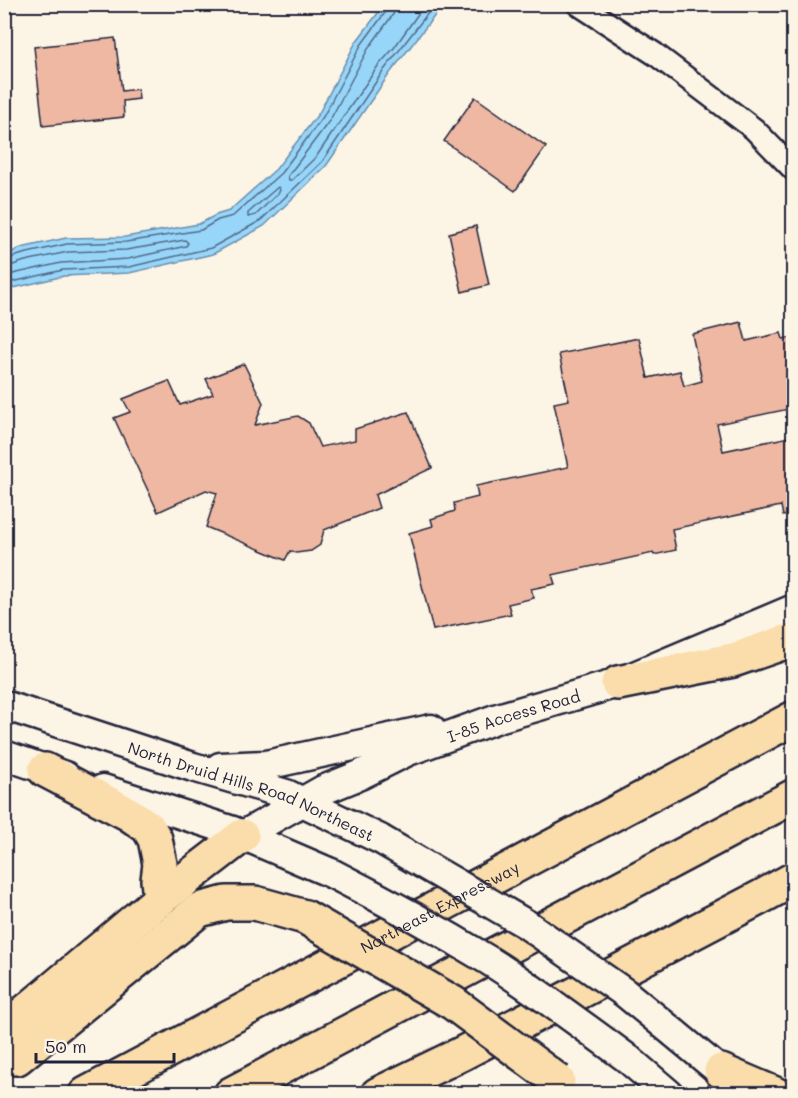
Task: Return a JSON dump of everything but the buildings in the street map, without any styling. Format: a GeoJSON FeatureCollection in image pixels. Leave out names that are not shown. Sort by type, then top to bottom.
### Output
{"type":"FeatureCollection","features":[{"type":"Feature","properties":{"kind":"highway"},"geometry":{"type":"LineString","coordinates":[[618,683],[742,657],[794,639]]}},
{"type":"Feature","properties":{"kind":"highway","name":"Northeast Expressway"},"geometry":{"type":"LineString","coordinates":[[86,1094],[794,718]]}},
{"type":"Feature","properties":{"kind":"highway"},"geometry":{"type":"LineString","coordinates":[[45,770],[148,826],[155,839],[160,864],[159,899]]}},
{"type":"Feature","properties":{"kind":"highway"},"geometry":{"type":"LineString","coordinates":[[231,1094],[794,796]]}},
{"type":"Feature","properties":{"kind":"highway"},"geometry":{"type":"LineString","coordinates":[[4,1030],[159,899],[242,836]]}},
{"type":"Feature","properties":{"kind":"highway"},"geometry":{"type":"LineString","coordinates":[[378,1094],[461,1054],[794,879]]}},
{"type":"Feature","properties":{"kind":"highway"},"geometry":{"type":"LineString","coordinates":[[761,897],[794,888]]}},
{"type":"Feature","properties":{"kind":"highway"},"geometry":{"type":"LineString","coordinates":[[4,1057],[17,1058],[199,910],[226,903],[255,903],[305,917],[453,1004],[567,1087]]}},
{"type":"Feature","properties":{"kind":"highway"},"geometry":{"type":"LineString","coordinates":[[720,1071],[774,1094]]}},
{"type":"Feature","properties":{"kind":"main road","name":"I-85 Access Road"},"geometry":{"type":"LineString","coordinates":[[242,836],[302,801],[408,751],[498,718],[618,683],[794,609]]}},
{"type":"Feature","properties":{"kind":"main road"},"geometry":{"type":"LineString","coordinates":[[742,657],[748,640],[756,633],[794,616]]}},
{"type":"Feature","properties":{"kind":"main road","name":"North Druid Hills Road Northeast"},"geometry":{"type":"LineString","coordinates":[[4,705],[193,767],[286,794],[380,839],[526,924],[625,993],[746,1094]]}},
{"type":"Feature","properties":{"kind":"main road"},"geometry":{"type":"LineString","coordinates":[[193,767],[266,765],[411,732],[498,718]]}},
{"type":"Feature","properties":{"kind":"main road"},"geometry":{"type":"LineString","coordinates":[[4,755],[233,831],[331,873],[489,961],[566,1013],[628,1059],[669,1094]]}},
{"type":"Feature","properties":{"kind":"street"},"geometry":{"type":"LineString","coordinates":[[578,4],[656,54],[754,129],[794,170]]}},
{"type":"Feature","properties":{"kind":"water"},"geometry":{"type":"Polygon","coordinates":[[[384,5],[443,5],[390,73],[326,166],[264,226],[213,254],[129,273],[64,276],[5,290],[5,255],[21,248],[66,238],[125,237],[199,224],[229,211],[276,169],[319,113],[356,42],[384,5]]]}}]}
